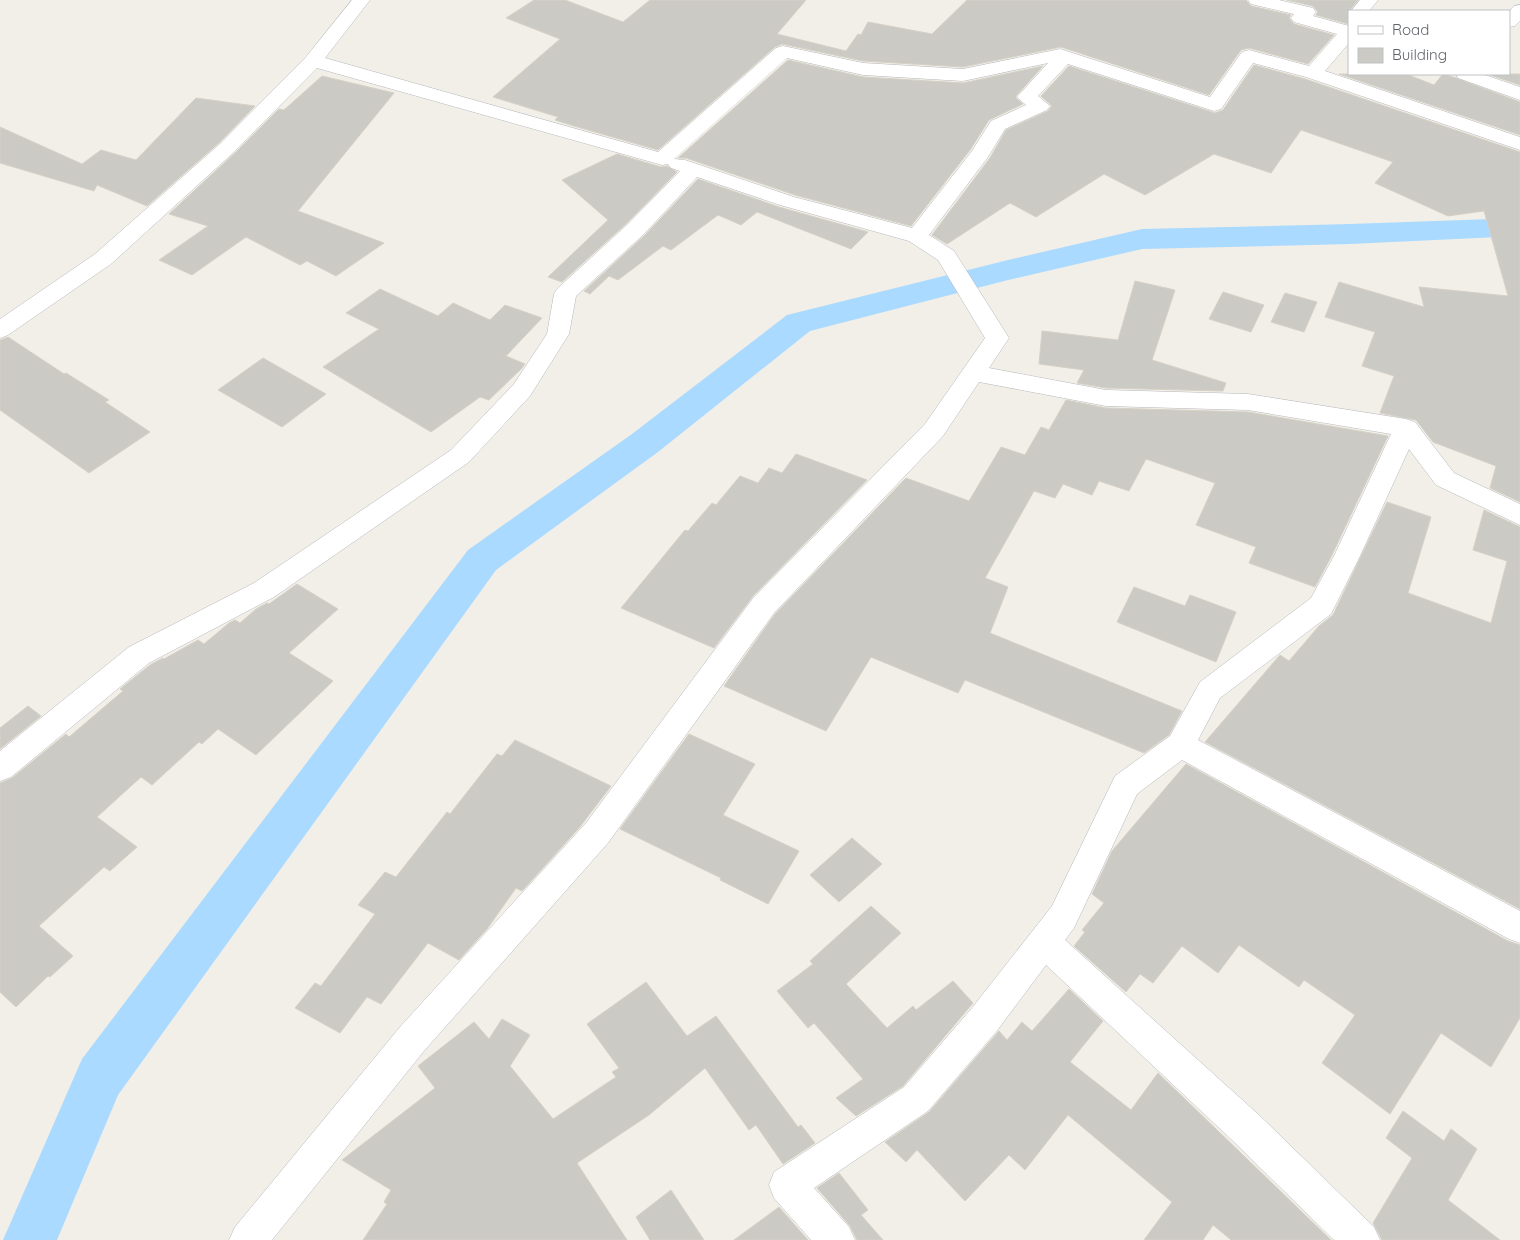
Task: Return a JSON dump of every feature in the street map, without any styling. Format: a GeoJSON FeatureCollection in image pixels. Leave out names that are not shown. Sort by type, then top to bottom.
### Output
{"type":"FeatureCollection","features":[{"type":"Feature","properties":{"kind":"street"},"geometry":{"type":"LineString","coordinates":[[0,330],[103,259],[228,147],[313,61],[361,0]]}},
{"type":"Feature","properties":{"kind":"street"},"geometry":{"type":"LineString","coordinates":[[1257,0],[1306,12],[1300,18],[1348,32]]}},
{"type":"Feature","properties":{"kind":"street"},"geometry":{"type":"LineString","coordinates":[[1361,10],[1369,0]]}},
{"type":"Feature","properties":{"kind":"street"},"geometry":{"type":"LineString","coordinates":[[1510,21],[1520,10]]}},
{"type":"Feature","properties":{"kind":"street"},"geometry":{"type":"LineString","coordinates":[[1313,73],[1348,33]]}},
{"type":"Feature","properties":{"kind":"street"},"geometry":{"type":"LineString","coordinates":[[662,159],[783,52],[863,69],[963,75],[1060,55],[1214,105],[1249,56],[1313,73],[1520,144]]}},
{"type":"Feature","properties":{"kind":"street"},"geometry":{"type":"LineString","coordinates":[[917,236],[981,153],[998,125],[1040,106],[1027,97],[1064,56]]}},
{"type":"Feature","properties":{"kind":"street"},"geometry":{"type":"LineString","coordinates":[[248,1240],[412,1040],[597,833],[764,605],[934,430],[997,338],[946,256],[917,236],[787,201],[662,159],[313,61]]}},
{"type":"Feature","properties":{"kind":"street"},"geometry":{"type":"LineString","coordinates":[[1468,75],[1520,94]]}},
{"type":"Feature","properties":{"kind":"street"},"geometry":{"type":"LineString","coordinates":[[0,768],[139,655],[264,590],[460,456],[522,390],[558,334],[565,294],[636,229],[694,169]]}},
{"type":"Feature","properties":{"kind":"street"},"geometry":{"type":"LineString","coordinates":[[973,373],[1106,398],[1248,402],[1406,428],[1445,479],[1520,515]]}},
{"type":"Feature","properties":{"kind":"street"},"geometry":{"type":"LineString","coordinates":[[836,1240],[787,1185],[916,1099],[984,1020],[1063,917],[1126,785],[1180,745],[1210,690],[1321,606],[1347,556],[1406,428]]}},
{"type":"Feature","properties":{"kind":"street"},"geometry":{"type":"LineString","coordinates":[[1180,745],[1520,928]]}},
{"type":"Feature","properties":{"kind":"street"},"geometry":{"type":"LineString","coordinates":[[1044,942],[1246,1128],[1361,1240]]}},
{"type":"Feature","properties":{"kind":"building"},"geometry":{"type":"Polygon","coordinates":[[[534,0],[565,0],[623,22],[650,0],[806,0],[777,34],[846,51],[858,34],[861,35],[868,22],[932,34],[967,0],[1246,0],[1251,6],[1291,15],[1289,18],[1294,24],[1334,35],[1308,64],[1249,48],[1241,50],[1209,95],[1061,47],[963,67],[863,61],[782,44],[775,47],[658,150],[555,120],[558,117],[493,97],[560,39],[506,18],[534,0]]]}},
{"type":"Feature","properties":{"kind":"building"},"geometry":{"type":"Polygon","coordinates":[[[1287,0],[1358,0],[1348,10],[1348,24],[1316,15],[1318,12],[1313,6],[1287,0]]]}},
{"type":"Feature","properties":{"kind":"building"},"geometry":{"type":"Polygon","coordinates":[[[788,60],[863,77],[963,83],[1043,66],[1016,96],[1023,104],[989,120],[970,150],[911,226],[795,195],[686,158],[678,158],[788,60]]]}},
{"type":"Feature","properties":{"kind":"building"},"geometry":{"type":"Polygon","coordinates":[[[1254,65],[1305,79],[1520,152],[1520,502],[1490,488],[1496,466],[1433,442],[1416,420],[1380,413],[1394,376],[1362,366],[1375,332],[1325,317],[1339,282],[1424,307],[1419,287],[1508,296],[1484,211],[1448,216],[1375,183],[1393,162],[1301,130],[1271,173],[1214,154],[1145,195],[1104,174],[1036,217],[1010,203],[947,244],[932,235],[990,158],[1006,130],[1048,111],[1052,106],[1041,96],[1069,66],[1215,113],[1223,110],[1254,65]]]}},
{"type":"Feature","properties":{"kind":"building"},"geometry":{"type":"Polygon","coordinates":[[[1339,74],[1409,75],[1434,85],[1442,75],[1456,78],[1520,102],[1520,135],[1339,74]]]}},
{"type":"Feature","properties":{"kind":"building"},"geometry":{"type":"Polygon","coordinates":[[[1520,74],[1520,85],[1490,75],[1520,74]]]}},
{"type":"Feature","properties":{"kind":"building"},"geometry":{"type":"Polygon","coordinates":[[[322,76],[394,93],[298,211],[384,243],[336,276],[307,261],[300,265],[246,237],[192,275],[159,260],[208,226],[169,214],[279,109],[284,110],[322,76]]]}},
{"type":"Feature","properties":{"kind":"building"},"geometry":{"type":"Polygon","coordinates":[[[196,98],[255,106],[220,142],[147,206],[97,185],[94,191],[0,163],[0,127],[82,164],[101,150],[136,160],[196,98]]]}},
{"type":"Feature","properties":{"kind":"building"},"geometry":{"type":"Polygon","coordinates":[[[617,154],[661,167],[667,166],[677,172],[627,223],[562,282],[548,277],[608,220],[562,180],[617,154]]]}},
{"type":"Feature","properties":{"kind":"building"},"geometry":{"type":"Polygon","coordinates":[[[698,179],[779,207],[868,232],[851,249],[757,212],[741,225],[718,215],[671,250],[663,246],[618,280],[609,276],[590,294],[584,291],[645,235],[698,179]]]}},
{"type":"Feature","properties":{"kind":"building"},"geometry":{"type":"Polygon","coordinates":[[[1135,281],[1175,290],[1152,360],[1226,383],[1223,391],[1106,388],[1077,383],[1084,370],[1039,364],[1042,331],[1118,340],[1135,281]]]}},
{"type":"Feature","properties":{"kind":"building"},"geometry":{"type":"Polygon","coordinates":[[[380,289],[438,316],[453,303],[490,320],[505,305],[542,318],[506,356],[525,364],[521,369],[489,400],[480,397],[431,432],[323,367],[379,329],[346,313],[380,289]]]}},
{"type":"Feature","properties":{"kind":"building"},"geometry":{"type":"Polygon","coordinates":[[[1223,292],[1264,305],[1251,332],[1209,319],[1223,292]]]}},
{"type":"Feature","properties":{"kind":"building"},"geometry":{"type":"Polygon","coordinates":[[[1285,293],[1317,302],[1304,332],[1271,322],[1285,293]]]}},
{"type":"Feature","properties":{"kind":"building"},"geometry":{"type":"Polygon","coordinates":[[[8,337],[64,374],[66,373],[109,400],[105,402],[150,432],[89,473],[0,410],[0,340],[8,337]]]}},
{"type":"Feature","properties":{"kind":"building"},"geometry":{"type":"Polygon","coordinates":[[[263,358],[326,394],[282,427],[218,390],[263,358]]]}},
{"type":"Feature","properties":{"kind":"building"},"geometry":{"type":"Polygon","coordinates":[[[1066,400],[1106,408],[1248,412],[1388,436],[1315,587],[1249,563],[1256,547],[1196,525],[1215,483],[1146,459],[1129,491],[1099,481],[1092,495],[1063,484],[1055,498],[1034,491],[985,578],[1008,587],[990,633],[1182,711],[1169,735],[1144,753],[965,680],[958,693],[871,657],[826,731],[724,686],[775,614],[906,478],[969,501],[1001,447],[1025,455],[1041,427],[1049,430],[1066,400]]]}},
{"type":"Feature","properties":{"kind":"building"},"geometry":{"type":"Polygon","coordinates":[[[796,454],[867,480],[753,596],[714,648],[621,608],[685,530],[688,531],[712,503],[716,505],[740,476],[758,483],[769,468],[782,473],[796,454]]]}},
{"type":"Feature","properties":{"kind":"building"},"geometry":{"type":"Polygon","coordinates":[[[1387,502],[1431,517],[1408,593],[1491,623],[1507,561],[1473,550],[1484,510],[1520,527],[1520,909],[1205,742],[1280,655],[1289,661],[1319,626],[1333,615],[1387,502]]]}},
{"type":"Feature","properties":{"kind":"building"},"geometry":{"type":"Polygon","coordinates":[[[297,584],[338,609],[289,653],[333,681],[256,755],[218,729],[202,744],[199,742],[152,785],[141,777],[97,817],[137,847],[110,871],[104,867],[39,926],[73,956],[50,977],[48,976],[16,1007],[0,992],[0,783],[12,778],[66,734],[69,737],[123,691],[120,689],[150,665],[198,640],[204,644],[229,623],[235,620],[240,623],[256,609],[267,603],[269,604],[297,584]]]}},
{"type":"Feature","properties":{"kind":"building"},"geometry":{"type":"Polygon","coordinates":[[[1134,587],[1185,606],[1190,595],[1236,612],[1216,662],[1117,622],[1134,587]]]}},
{"type":"Feature","properties":{"kind":"building"},"geometry":{"type":"Polygon","coordinates":[[[28,706],[41,716],[0,749],[0,728],[28,706]]]}},
{"type":"Feature","properties":{"kind":"building"},"geometry":{"type":"Polygon","coordinates":[[[689,734],[755,764],[723,815],[799,851],[768,904],[720,880],[721,878],[620,829],[689,734]]]}},
{"type":"Feature","properties":{"kind":"building"},"geometry":{"type":"Polygon","coordinates":[[[515,740],[611,786],[579,828],[522,891],[516,888],[487,929],[459,960],[428,943],[381,1004],[367,997],[340,1033],[295,1008],[315,983],[321,986],[375,914],[358,905],[385,872],[396,877],[447,812],[450,814],[497,754],[502,756],[515,740]]]}},
{"type":"Feature","properties":{"kind":"building"},"geometry":{"type":"Polygon","coordinates":[[[1186,764],[1508,941],[1520,945],[1520,1018],[1491,1067],[1441,1033],[1390,1114],[1322,1063],[1355,1015],[1304,980],[1299,987],[1239,945],[1218,973],[1182,946],[1153,983],[1140,974],[1126,992],[1074,946],[1085,932],[1082,930],[1104,903],[1092,894],[1112,851],[1186,764]]]}},
{"type":"Feature","properties":{"kind":"building"},"geometry":{"type":"Polygon","coordinates":[[[852,838],[882,864],[839,902],[810,875],[852,838]]]}},
{"type":"Feature","properties":{"kind":"building"},"geometry":{"type":"Polygon","coordinates":[[[871,906],[901,933],[846,984],[887,1028],[913,1006],[916,1010],[953,981],[973,1003],[903,1086],[856,1116],[836,1098],[863,1079],[814,1023],[808,1028],[777,991],[813,964],[810,961],[871,906]]]}},
{"type":"Feature","properties":{"kind":"building"},"geometry":{"type":"Polygon","coordinates":[[[646,982],[687,1036],[716,1016],[798,1127],[801,1125],[815,1143],[783,1164],[756,1125],[749,1130],[705,1068],[649,1115],[577,1163],[627,1240],[363,1240],[387,1204],[384,1202],[391,1190],[342,1160],[435,1088],[418,1066],[474,1022],[489,1039],[502,1019],[530,1035],[510,1066],[553,1119],[616,1077],[612,1072],[619,1068],[587,1024],[646,982]]]}},
{"type":"Feature","properties":{"kind":"building"},"geometry":{"type":"Polygon","coordinates":[[[1069,989],[1103,1021],[1070,1062],[1131,1110],[1158,1073],[1331,1240],[1231,1240],[1213,1225],[1203,1240],[1144,1240],[1172,1202],[1068,1115],[1025,1170],[1009,1155],[965,1201],[917,1150],[906,1162],[885,1142],[929,1112],[999,1031],[1007,1040],[1022,1022],[1032,1031],[1069,989]]]}},
{"type":"Feature","properties":{"kind":"building"},"geometry":{"type":"Polygon","coordinates":[[[1403,1111],[1444,1141],[1451,1129],[1477,1149],[1448,1200],[1500,1240],[1382,1240],[1373,1223],[1412,1158],[1386,1138],[1403,1111]]]}},
{"type":"Feature","properties":{"kind":"building"},"geometry":{"type":"Polygon","coordinates":[[[839,1173],[868,1210],[861,1215],[883,1240],[857,1240],[850,1226],[817,1188],[839,1173]]]}},
{"type":"Feature","properties":{"kind":"building"},"geometry":{"type":"Polygon","coordinates":[[[671,1190],[704,1240],[650,1240],[636,1217],[671,1190]]]}},
{"type":"Feature","properties":{"kind":"building"},"geometry":{"type":"Polygon","coordinates":[[[779,1207],[808,1240],[734,1240],[779,1207]]]}},
{"type":"Feature","properties":{"kind":"waterway"},"geometry":{"type":"LineString","coordinates":[[30,1240],[100,1077],[482,560],[645,443],[799,323],[1008,270],[1142,239],[1350,234],[1520,227]]}}]}
